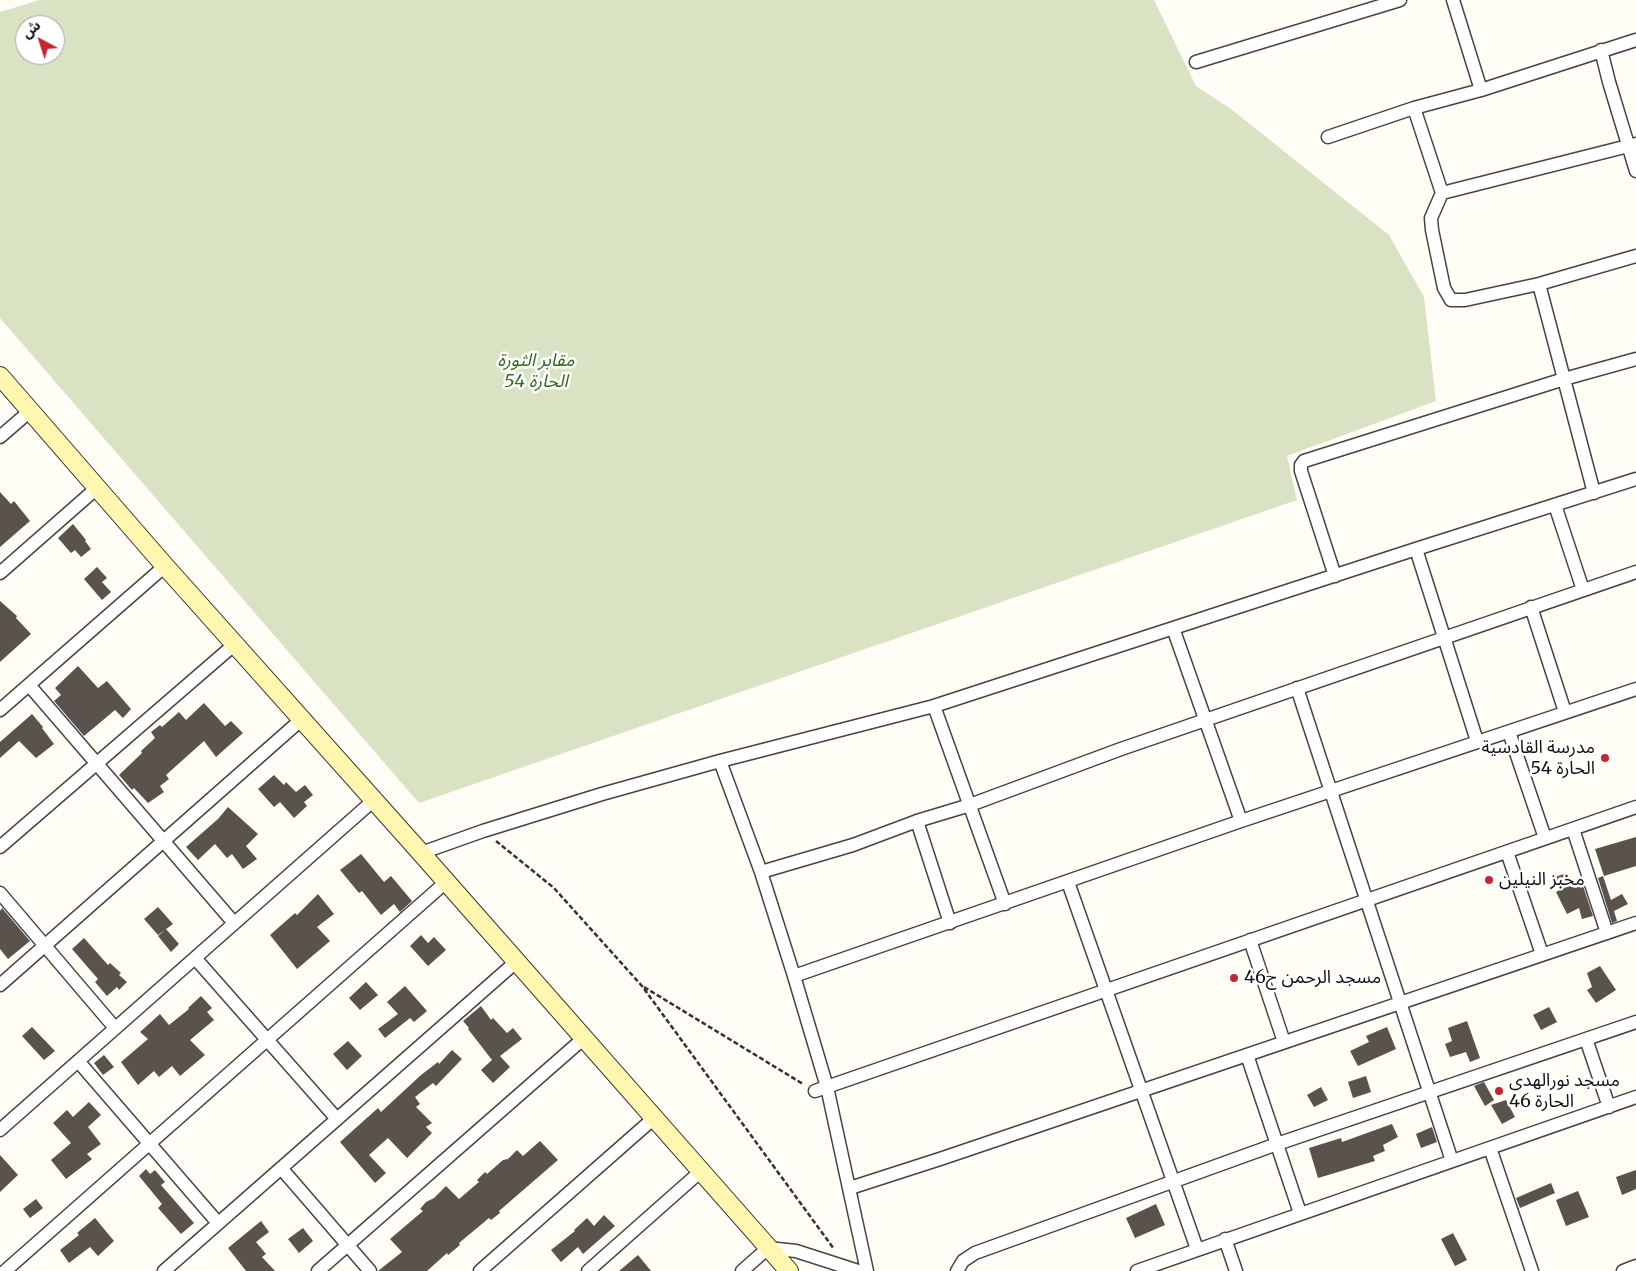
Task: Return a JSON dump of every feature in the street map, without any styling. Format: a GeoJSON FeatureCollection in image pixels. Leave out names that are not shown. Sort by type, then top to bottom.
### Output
{"type":"FeatureCollection","features":[{"type":"Feature","properties":{"kind":"main road"},"geometry":{"type":"LineString","coordinates":[[0,376],[165,566],[422,853],[788,1271]]}},
{"type":"Feature","properties":{"kind":"street"},"geometry":{"type":"LineString","coordinates":[[1196,62],[1400,0]]}},
{"type":"Feature","properties":{"kind":"street"},"geometry":{"type":"LineString","coordinates":[[1453,0],[1481,90]]}},
{"type":"Feature","properties":{"kind":"street"},"geometry":{"type":"LineString","coordinates":[[1328,137],[1414,108],[1481,90],[1636,40]]}},
{"type":"Feature","properties":{"kind":"street"},"geometry":{"type":"LineString","coordinates":[[1601,50],[1609,82],[1632,145],[1636,171]]}},
{"type":"Feature","properties":{"kind":"street"},"geometry":{"type":"LineString","coordinates":[[1414,108],[1442,193],[1433,211],[1431,224],[1444,288],[1451,300],[1465,300],[1539,284],[1636,256]]}},
{"type":"Feature","properties":{"kind":"street"},"geometry":{"type":"LineString","coordinates":[[1442,193],[1632,145]]}},
{"type":"Feature","properties":{"kind":"street"},"geometry":{"type":"LineString","coordinates":[[1539,284],[1594,493]]}},
{"type":"Feature","properties":{"kind":"street"},"geometry":{"type":"LineString","coordinates":[[1335,576],[1301,471],[1304,461],[1636,358]]}},
{"type":"Feature","properties":{"kind":"street"},"geometry":{"type":"LineString","coordinates":[[0,437],[30,411]]}},
{"type":"Feature","properties":{"kind":"street"},"geometry":{"type":"LineString","coordinates":[[422,853],[483,831],[602,794],[720,761],[934,706],[1636,479]]}},
{"type":"Feature","properties":{"kind":"street"},"geometry":{"type":"LineString","coordinates":[[0,573],[98,487]]}},
{"type":"Feature","properties":{"kind":"street"},"geometry":{"type":"LineString","coordinates":[[1555,505],[1583,590]]}},
{"type":"Feature","properties":{"kind":"street"},"geometry":{"type":"LineString","coordinates":[[1416,549],[1477,741]]}},
{"type":"Feature","properties":{"kind":"street"},"geometry":{"type":"LineString","coordinates":[[0,710],[165,566]]}},
{"type":"Feature","properties":{"kind":"street"},"geometry":{"type":"LineString","coordinates":[[761,872],[853,845],[917,821],[970,805],[1205,720],[1636,572]]}},
{"type":"Feature","properties":{"kind":"street"},"geometry":{"type":"LineString","coordinates":[[1531,607],[1566,712]]}},
{"type":"Feature","properties":{"kind":"street"},"geometry":{"type":"LineString","coordinates":[[1172,628],[1241,821]]}},
{"type":"Feature","properties":{"kind":"street"},"geometry":{"type":"LineString","coordinates":[[0,848],[235,644]]}},
{"type":"Feature","properties":{"kind":"street"},"geometry":{"type":"LineString","coordinates":[[29,685],[234,923]]}},
{"type":"Feature","properties":{"kind":"street"},"geometry":{"type":"LineString","coordinates":[[1297,688],[1452,1161]]}},
{"type":"Feature","properties":{"kind":"street"},"geometry":{"type":"LineString","coordinates":[[794,976],[1241,821],[1636,689]]}},
{"type":"Feature","properties":{"kind":"street"},"geometry":{"type":"LineString","coordinates":[[934,706],[1005,904]]}},
{"type":"Feature","properties":{"kind":"street"},"geometry":{"type":"LineString","coordinates":[[0,985],[302,719]]}},
{"type":"Feature","properties":{"kind":"street"},"geometry":{"type":"LineString","coordinates":[[1509,732],[1545,838]]}},
{"type":"Feature","properties":{"kind":"street"},"geometry":{"type":"LineString","coordinates":[[720,761],[761,872],[794,976],[821,1089],[850,1188],[868,1271]]}},
{"type":"Feature","properties":{"kind":"street"},"geometry":{"type":"LineString","coordinates":[[0,1130],[374,800]]}},
{"type":"Feature","properties":{"kind":"street"},"geometry":{"type":"LineString","coordinates":[[821,1089],[1636,807]]}},
{"type":"Feature","properties":{"kind":"street"},"geometry":{"type":"LineString","coordinates":[[917,821],[950,923]]}},
{"type":"Feature","properties":{"kind":"street"},"geometry":{"type":"LineString","coordinates":[[1573,829],[1607,932]]}},
{"type":"Feature","properties":{"kind":"street"},"geometry":{"type":"LineString","coordinates":[[1507,852],[1542,954]]}},
{"type":"Feature","properties":{"kind":"street"},"geometry":{"type":"LineString","coordinates":[[5,1271],[446,882]]}},
{"type":"Feature","properties":{"kind":"street"},"geometry":{"type":"LineString","coordinates":[[1068,882],[1197,1249]]}},
{"type":"Feature","properties":{"kind":"street"},"geometry":{"type":"LineString","coordinates":[[0,893],[115,1028]]}},
{"type":"Feature","properties":{"kind":"street"},"geometry":{"type":"LineString","coordinates":[[850,1188],[1636,923]]}},
{"type":"Feature","properties":{"kind":"street"},"geometry":{"type":"LineString","coordinates":[[1250,940],[1284,1042]]}},
{"type":"Feature","properties":{"kind":"street"},"geometry":{"type":"LineString","coordinates":[[195,958],[337,1119]]}},
{"type":"Feature","properties":{"kind":"street"},"geometry":{"type":"LineString","coordinates":[[164,1271],[517,961]]}},
{"type":"Feature","properties":{"kind":"street"},"geometry":{"type":"LineString","coordinates":[[957,1271],[963,1262],[975,1253],[1277,1144],[1636,1022]]}},
{"type":"Feature","properties":{"kind":"street"},"geometry":{"type":"LineString","coordinates":[[318,1271],[584,1038]]}},
{"type":"Feature","properties":{"kind":"street"},"geometry":{"type":"LineString","coordinates":[[1586,1039],[1609,1107]]}},
{"type":"Feature","properties":{"kind":"street"},"geometry":{"type":"LineString","coordinates":[[1247,1055],[1300,1214]]}},
{"type":"Feature","properties":{"kind":"street"},"geometry":{"type":"LineString","coordinates":[[78,1062],[218,1223]]}},
{"type":"Feature","properties":{"kind":"street"},"geometry":{"type":"LineString","coordinates":[[1137,1271],[1636,1097]]}},
{"type":"Feature","properties":{"kind":"street"},"geometry":{"type":"LineString","coordinates":[[480,1271],[654,1118]]}},
{"type":"Feature","properties":{"kind":"street"},"geometry":{"type":"LineString","coordinates":[[1490,1148],[1532,1271]]}},
{"type":"Feature","properties":{"kind":"street"},"geometry":{"type":"LineString","coordinates":[[281,1168],[370,1271]]}},
{"type":"Feature","properties":{"kind":"street"},"geometry":{"type":"LineString","coordinates":[[588,1271],[701,1172]]}},
{"type":"Feature","properties":{"kind":"street"},"geometry":{"type":"LineString","coordinates":[[1225,1239],[1236,1271]]}},
{"type":"Feature","properties":{"kind":"street"},"geometry":{"type":"LineString","coordinates":[[742,1271],[768,1248],[796,1251],[853,1270]]}},
{"type":"Feature","properties":{"kind":"street"},"geometry":{"type":"LineString","coordinates":[[1623,1271],[1636,1266]]}},
{"type":"Feature","properties":{"kind":"path"},"geometry":{"type":"LineString","coordinates":[[483,831],[554,888],[642,986],[853,1270]]}},
{"type":"Feature","properties":{"kind":"path"},"geometry":{"type":"LineString","coordinates":[[642,986],[821,1089]]}},
{"type":"Feature","properties":{"kind":"green space","name":"مقابر الثورة الحارة 54"},"geometry":{"type":"Polygon","coordinates":[[[40,0],[1154,0],[1196,86],[1231,109],[1389,235],[1424,297],[1436,401],[1287,456],[1297,500],[419,803],[0,318],[0,12],[40,0]]]}},
{"type":"Feature","properties":{"kind":"building"},"geometry":{"type":"Polygon","coordinates":[[[0,492],[11,504],[14,501],[30,521],[0,547],[0,492]]]}},
{"type":"Feature","properties":{"kind":"building"},"geometry":{"type":"Polygon","coordinates":[[[73,524],[91,549],[81,557],[75,550],[71,553],[58,538],[73,524]]]}},
{"type":"Feature","properties":{"kind":"building"},"geometry":{"type":"Polygon","coordinates":[[[97,567],[107,578],[102,582],[111,592],[102,600],[84,579],[97,567]]]}},
{"type":"Feature","properties":{"kind":"building"},"geometry":{"type":"Polygon","coordinates":[[[0,601],[17,616],[16,618],[31,634],[0,662],[0,601]]]}},
{"type":"Feature","properties":{"kind":"building"},"geometry":{"type":"Polygon","coordinates":[[[78,666],[98,688],[107,681],[131,709],[123,718],[115,710],[84,736],[54,701],[61,695],[55,688],[78,666]]]}},
{"type":"Feature","properties":{"kind":"building"},"geometry":{"type":"Polygon","coordinates":[[[204,703],[225,726],[231,721],[243,733],[216,757],[204,741],[166,775],[169,779],[160,786],[164,792],[148,803],[134,788],[132,790],[119,775],[155,738],[151,732],[160,725],[162,727],[179,712],[186,720],[204,703]]]}},
{"type":"Feature","properties":{"kind":"building"},"geometry":{"type":"Polygon","coordinates":[[[32,714],[54,744],[36,758],[19,741],[0,758],[0,742],[32,714]]]}},
{"type":"Feature","properties":{"kind":"building"},"geometry":{"type":"Polygon","coordinates":[[[274,775],[284,785],[286,782],[296,792],[305,785],[313,795],[304,802],[307,806],[294,818],[280,802],[274,807],[258,789],[274,775]]]}},
{"type":"Feature","properties":{"kind":"building"},"geometry":{"type":"Polygon","coordinates":[[[228,807],[258,834],[246,846],[257,859],[243,869],[232,854],[227,858],[215,844],[198,860],[186,847],[218,819],[228,807]]]}},
{"type":"Feature","properties":{"kind":"building"},"geometry":{"type":"Polygon","coordinates":[[[1636,837],[1636,866],[1604,876],[1595,849],[1636,837]]]}},
{"type":"Feature","properties":{"kind":"building"},"geometry":{"type":"Polygon","coordinates":[[[361,854],[384,882],[391,876],[412,901],[400,912],[394,904],[381,915],[362,891],[359,893],[340,870],[361,854]]]}},
{"type":"Feature","properties":{"kind":"building"},"geometry":{"type":"Polygon","coordinates":[[[1567,873],[1571,887],[1582,883],[1593,916],[1582,919],[1579,908],[1567,914],[1556,892],[1560,890],[1555,877],[1567,873]]]}},
{"type":"Feature","properties":{"kind":"building"},"geometry":{"type":"Polygon","coordinates":[[[1603,876],[1611,900],[1622,894],[1628,904],[1614,911],[1617,921],[1612,923],[1598,878],[1603,876]]]}},
{"type":"Feature","properties":{"kind":"building"},"geometry":{"type":"Polygon","coordinates":[[[318,894],[334,914],[317,927],[330,941],[297,969],[270,935],[295,913],[297,915],[318,894]]]}},
{"type":"Feature","properties":{"kind":"building"},"geometry":{"type":"Polygon","coordinates":[[[158,907],[173,924],[158,935],[144,919],[158,907]]]}},
{"type":"Feature","properties":{"kind":"building"},"geometry":{"type":"Polygon","coordinates":[[[2,908],[30,941],[8,959],[0,949],[0,911],[2,908]]]}},
{"type":"Feature","properties":{"kind":"building"},"geometry":{"type":"Polygon","coordinates":[[[166,929],[179,944],[171,952],[158,936],[166,929]]]}},
{"type":"Feature","properties":{"kind":"building"},"geometry":{"type":"Polygon","coordinates":[[[421,935],[428,943],[434,937],[446,950],[428,966],[410,946],[421,935]]]}},
{"type":"Feature","properties":{"kind":"building"},"geometry":{"type":"Polygon","coordinates":[[[84,938],[108,965],[110,963],[121,973],[119,975],[127,982],[119,990],[117,987],[107,996],[95,982],[98,979],[72,949],[84,938]]]}},
{"type":"Feature","properties":{"kind":"building"},"geometry":{"type":"Polygon","coordinates":[[[1600,966],[1616,990],[1596,1003],[1587,990],[1592,987],[1587,973],[1600,966]]]}},
{"type":"Feature","properties":{"kind":"building"},"geometry":{"type":"Polygon","coordinates":[[[366,982],[378,995],[360,1010],[349,998],[366,982]]]}},
{"type":"Feature","properties":{"kind":"building"},"geometry":{"type":"Polygon","coordinates":[[[405,986],[427,1011],[414,1022],[410,1018],[385,1038],[378,1029],[398,1014],[387,1002],[405,986]]]}},
{"type":"Feature","properties":{"kind":"building"},"geometry":{"type":"Polygon","coordinates":[[[201,996],[212,1008],[207,1012],[214,1020],[190,1040],[205,1055],[180,1076],[172,1066],[159,1077],[154,1071],[138,1085],[121,1062],[148,1039],[140,1032],[160,1014],[169,1025],[189,1009],[201,996]]]}},
{"type":"Feature","properties":{"kind":"building"},"geometry":{"type":"Polygon","coordinates":[[[481,1006],[491,1020],[493,1018],[507,1033],[513,1028],[522,1039],[500,1056],[510,1067],[493,1083],[481,1070],[492,1060],[463,1021],[481,1006]]]}},
{"type":"Feature","properties":{"kind":"building"},"geometry":{"type":"Polygon","coordinates":[[[1549,1007],[1557,1022],[1541,1030],[1533,1015],[1549,1007]]]}},
{"type":"Feature","properties":{"kind":"building"},"geometry":{"type":"Polygon","coordinates":[[[1467,1021],[1480,1058],[1470,1062],[1466,1052],[1450,1057],[1445,1044],[1452,1041],[1448,1028],[1467,1021]]]}},
{"type":"Feature","properties":{"kind":"building"},"geometry":{"type":"Polygon","coordinates":[[[32,1027],[55,1051],[44,1060],[22,1036],[32,1027]]]}},
{"type":"Feature","properties":{"kind":"building"},"geometry":{"type":"Polygon","coordinates":[[[1387,1027],[1396,1049],[1358,1066],[1350,1051],[1369,1042],[1366,1036],[1387,1027]]]}},
{"type":"Feature","properties":{"kind":"building"},"geometry":{"type":"Polygon","coordinates":[[[348,1041],[362,1056],[347,1070],[333,1054],[348,1041]]]}},
{"type":"Feature","properties":{"kind":"building"},"geometry":{"type":"Polygon","coordinates":[[[452,1050],[462,1059],[436,1086],[433,1083],[415,1097],[420,1104],[416,1107],[432,1123],[426,1127],[432,1133],[407,1158],[388,1138],[369,1155],[386,1173],[375,1183],[340,1142],[378,1108],[381,1112],[421,1075],[438,1062],[439,1064],[452,1050]]]}},
{"type":"Feature","properties":{"kind":"building"},"geometry":{"type":"Polygon","coordinates":[[[104,1055],[114,1067],[103,1075],[94,1063],[104,1055]]]}},
{"type":"Feature","properties":{"kind":"building"},"geometry":{"type":"Polygon","coordinates":[[[1366,1076],[1371,1092],[1353,1098],[1348,1082],[1366,1076]]]}},
{"type":"Feature","properties":{"kind":"building"},"geometry":{"type":"Polygon","coordinates":[[[1484,1082],[1494,1100],[1485,1106],[1474,1086],[1484,1082]]]}},
{"type":"Feature","properties":{"kind":"building"},"geometry":{"type":"Polygon","coordinates":[[[1321,1087],[1328,1100],[1314,1107],[1307,1095],[1321,1087]]]}},
{"type":"Feature","properties":{"kind":"building"},"geometry":{"type":"Polygon","coordinates":[[[1506,1100],[1515,1117],[1502,1124],[1491,1105],[1506,1100]]]}},
{"type":"Feature","properties":{"kind":"building"},"geometry":{"type":"Polygon","coordinates":[[[89,1102],[101,1115],[88,1127],[101,1144],[87,1154],[92,1159],[66,1179],[51,1160],[71,1143],[53,1123],[67,1110],[73,1117],[89,1102]]]}},
{"type":"Feature","properties":{"kind":"building"},"geometry":{"type":"Polygon","coordinates":[[[1392,1124],[1398,1137],[1383,1145],[1385,1151],[1373,1156],[1375,1161],[1318,1178],[1309,1148],[1341,1138],[1342,1142],[1392,1124]]]}},
{"type":"Feature","properties":{"kind":"building"},"geometry":{"type":"Polygon","coordinates":[[[1432,1127],[1437,1142],[1421,1148],[1416,1134],[1432,1127]]]}},
{"type":"Feature","properties":{"kind":"building"},"geometry":{"type":"Polygon","coordinates":[[[540,1141],[558,1160],[499,1211],[500,1213],[491,1220],[489,1218],[459,1243],[460,1245],[448,1255],[447,1253],[427,1271],[378,1271],[402,1252],[390,1239],[423,1211],[420,1209],[426,1202],[434,1198],[446,1186],[459,1199],[479,1182],[477,1180],[485,1172],[487,1174],[517,1150],[523,1156],[540,1141]]]}},
{"type":"Feature","properties":{"kind":"building"},"geometry":{"type":"Polygon","coordinates":[[[0,1155],[18,1175],[0,1192],[0,1155]]]}},
{"type":"Feature","properties":{"kind":"building"},"geometry":{"type":"Polygon","coordinates":[[[146,1169],[150,1174],[155,1170],[165,1182],[161,1185],[194,1223],[181,1234],[158,1208],[162,1204],[139,1176],[146,1169]]]}},
{"type":"Feature","properties":{"kind":"building"},"geometry":{"type":"Polygon","coordinates":[[[1636,1170],[1636,1189],[1622,1195],[1616,1177],[1636,1170]]]}},
{"type":"Feature","properties":{"kind":"building"},"geometry":{"type":"Polygon","coordinates":[[[1551,1183],[1555,1193],[1520,1208],[1516,1198],[1551,1183]]]}},
{"type":"Feature","properties":{"kind":"building"},"geometry":{"type":"Polygon","coordinates":[[[1578,1191],[1589,1217],[1566,1226],[1556,1200],[1578,1191]]]}},
{"type":"Feature","properties":{"kind":"building"},"geometry":{"type":"Polygon","coordinates":[[[36,1199],[43,1208],[30,1218],[23,1209],[36,1199]]]}},
{"type":"Feature","properties":{"kind":"building"},"geometry":{"type":"Polygon","coordinates":[[[1156,1204],[1165,1225],[1135,1238],[1126,1218],[1156,1204]]]}},
{"type":"Feature","properties":{"kind":"building"},"geometry":{"type":"Polygon","coordinates":[[[604,1215],[615,1226],[583,1254],[578,1247],[561,1262],[551,1250],[575,1231],[587,1218],[594,1226],[604,1215]]]}},
{"type":"Feature","properties":{"kind":"building"},"geometry":{"type":"Polygon","coordinates":[[[95,1218],[114,1241],[98,1256],[90,1247],[69,1263],[60,1250],[79,1235],[77,1233],[95,1218]]]}},
{"type":"Feature","properties":{"kind":"building"},"geometry":{"type":"Polygon","coordinates":[[[261,1221],[269,1232],[256,1242],[266,1254],[262,1257],[275,1271],[246,1271],[228,1248],[261,1221]]]}},
{"type":"Feature","properties":{"kind":"building"},"geometry":{"type":"Polygon","coordinates":[[[303,1228],[313,1241],[299,1253],[288,1239],[303,1228]]]}},
{"type":"Feature","properties":{"kind":"building"},"geometry":{"type":"Polygon","coordinates":[[[1453,1233],[1467,1260],[1455,1266],[1441,1239],[1453,1233]]]}},
{"type":"Feature","properties":{"kind":"building"},"geometry":{"type":"Polygon","coordinates":[[[638,1255],[651,1271],[619,1271],[638,1255]]]}},
{"type":"Feature","properties":{"kind":"place","name":"مدرسة القادسية الحارة 54"},"geometry":{"type":"Point","coordinates":[1605,758]}},
{"type":"Feature","properties":{"kind":"place","name":"مخبز النيلين"},"geometry":{"type":"Point","coordinates":[1489,880]}},
{"type":"Feature","properties":{"kind":"place","name":"مسجد الرحمن ح46"},"geometry":{"type":"Point","coordinates":[1234,978]}},
{"type":"Feature","properties":{"kind":"place","name":"مسجد نورالهدى الحارة 46"},"geometry":{"type":"Point","coordinates":[1499,1091]}}]}
